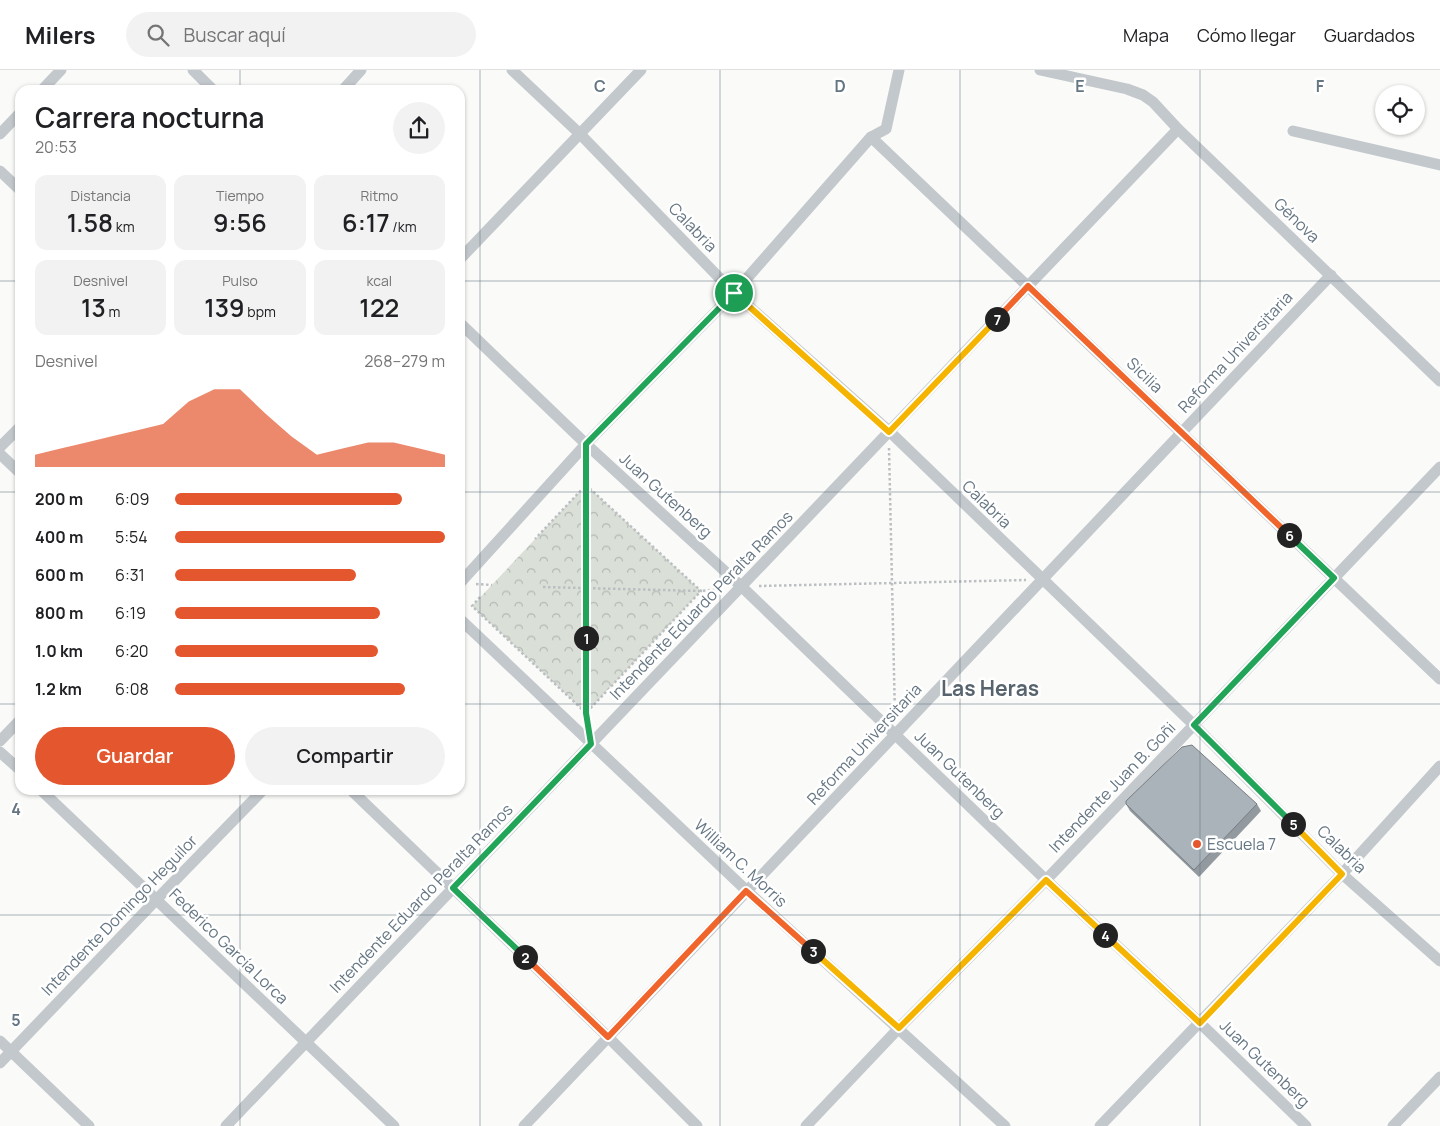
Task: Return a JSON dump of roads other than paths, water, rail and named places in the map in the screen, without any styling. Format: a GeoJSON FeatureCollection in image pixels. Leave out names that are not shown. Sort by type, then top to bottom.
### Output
{"type":"FeatureCollection","features":[{"type":"Feature","properties":{"kind":"street"},"geometry":{"type":"LineString","coordinates":[[47,85],[62,70]]}},
{"type":"Feature","properties":{"kind":"street"},"geometry":{"type":"LineString","coordinates":[[193,70],[208,85]]}},
{"type":"Feature","properties":{"kind":"street"},"geometry":{"type":"LineString","coordinates":[[348,85],[361,70]]}},
{"type":"Feature","properties":{"kind":"street","name":"Calabria"},"geometry":{"type":"LineString","coordinates":[[512,70],[580,134],[734,293],[889,432],[1194,725],[1342,874],[1440,961]]}},
{"type":"Feature","properties":{"kind":"street"},"geometry":{"type":"LineString","coordinates":[[465,255],[641,70]]}},
{"type":"Feature","properties":{"kind":"street"},"geometry":{"type":"LineString","coordinates":[[465,577],[586,444],[734,293],[871,137],[886,129],[899,70]]}},
{"type":"Feature","properties":{"kind":"street","name":"Génova"},"geometry":{"type":"LineString","coordinates":[[1040,70],[1127,89],[1153,102],[1178,129],[1440,381]]}},
{"type":"Feature","properties":{"kind":"street"},"geometry":{"type":"LineString","coordinates":[[0,134],[15,118]]}},
{"type":"Feature","properties":{"kind":"street","name":"Intendente Eduardo Peralta Ramos"},"geometry":{"type":"LineString","coordinates":[[226,1126],[1178,129]]}},
{"type":"Feature","properties":{"kind":"street"},"geometry":{"type":"LineString","coordinates":[[1293,130],[1440,165]]}},
{"type":"Feature","properties":{"kind":"street","name":"Sicilia"},"geometry":{"type":"LineString","coordinates":[[871,137],[1440,679]]}},
{"type":"Feature","properties":{"kind":"street"},"geometry":{"type":"LineString","coordinates":[[0,170],[15,185]]}},
{"type":"Feature","properties":{"kind":"street","name":"Reforma Universitaria"},"geometry":{"type":"LineString","coordinates":[[524,1126],[1330,275]]}},
{"type":"Feature","properties":{"kind":"street","name":"Juan Gutenberg"},"geometry":{"type":"LineString","coordinates":[[465,328],[586,444],[741,586],[1046,880],[1200,1023],[1306,1126]]}},
{"type":"Feature","properties":{"kind":"street"},"geometry":{"type":"LineString","coordinates":[[0,447],[15,432]]}},
{"type":"Feature","properties":{"kind":"street"},"geometry":{"type":"LineString","coordinates":[[0,454],[15,468]]}},
{"type":"Feature","properties":{"kind":"street","name":"Intendente Juan B. Goñi"},"geometry":{"type":"LineString","coordinates":[[806,1126],[899,1028],[1046,880],[1440,467]]}},
{"type":"Feature","properties":{"kind":"street","name":"William C. Morris"},"geometry":{"type":"LineString","coordinates":[[465,624],[746,891],[1005,1126]]}},
{"type":"Feature","properties":{"kind":"street"},"geometry":{"type":"LineString","coordinates":[[0,741],[15,725]]}},
{"type":"Feature","properties":{"kind":"street"},"geometry":{"type":"LineString","coordinates":[[0,752],[15,766]]}},
{"type":"Feature","properties":{"kind":"street"},"geometry":{"type":"LineString","coordinates":[[1100,1126],[1342,874],[1440,766]]}},
{"type":"Feature","properties":{"kind":"street","name":"Federico García Lorca"},"geometry":{"type":"LineString","coordinates":[[46,795],[394,1126]]}},
{"type":"Feature","properties":{"kind":"street","name":"Intendente Domingo Heguilor"},"geometry":{"type":"LineString","coordinates":[[0,1064],[258,795]]}},
{"type":"Feature","properties":{"kind":"street"},"geometry":{"type":"LineString","coordinates":[[356,795],[608,1037],[697,1126]]}},
{"type":"Feature","properties":{"kind":"street"},"geometry":{"type":"LineString","coordinates":[[0,1041],[90,1126]]}},
{"type":"Feature","properties":{"kind":"street"},"geometry":{"type":"LineString","coordinates":[[1392,1126],[1440,1077]]}},
{"type":"Feature","properties":{"kind":"place","name":"Escuela 7"},"geometry":{"type":"Point","coordinates":[1197,844]}},
{"type":"Feature","properties":{"kind":"district","name":"Las Heras"},"geometry":{"type":"Point","coordinates":[990,689]}}]}
